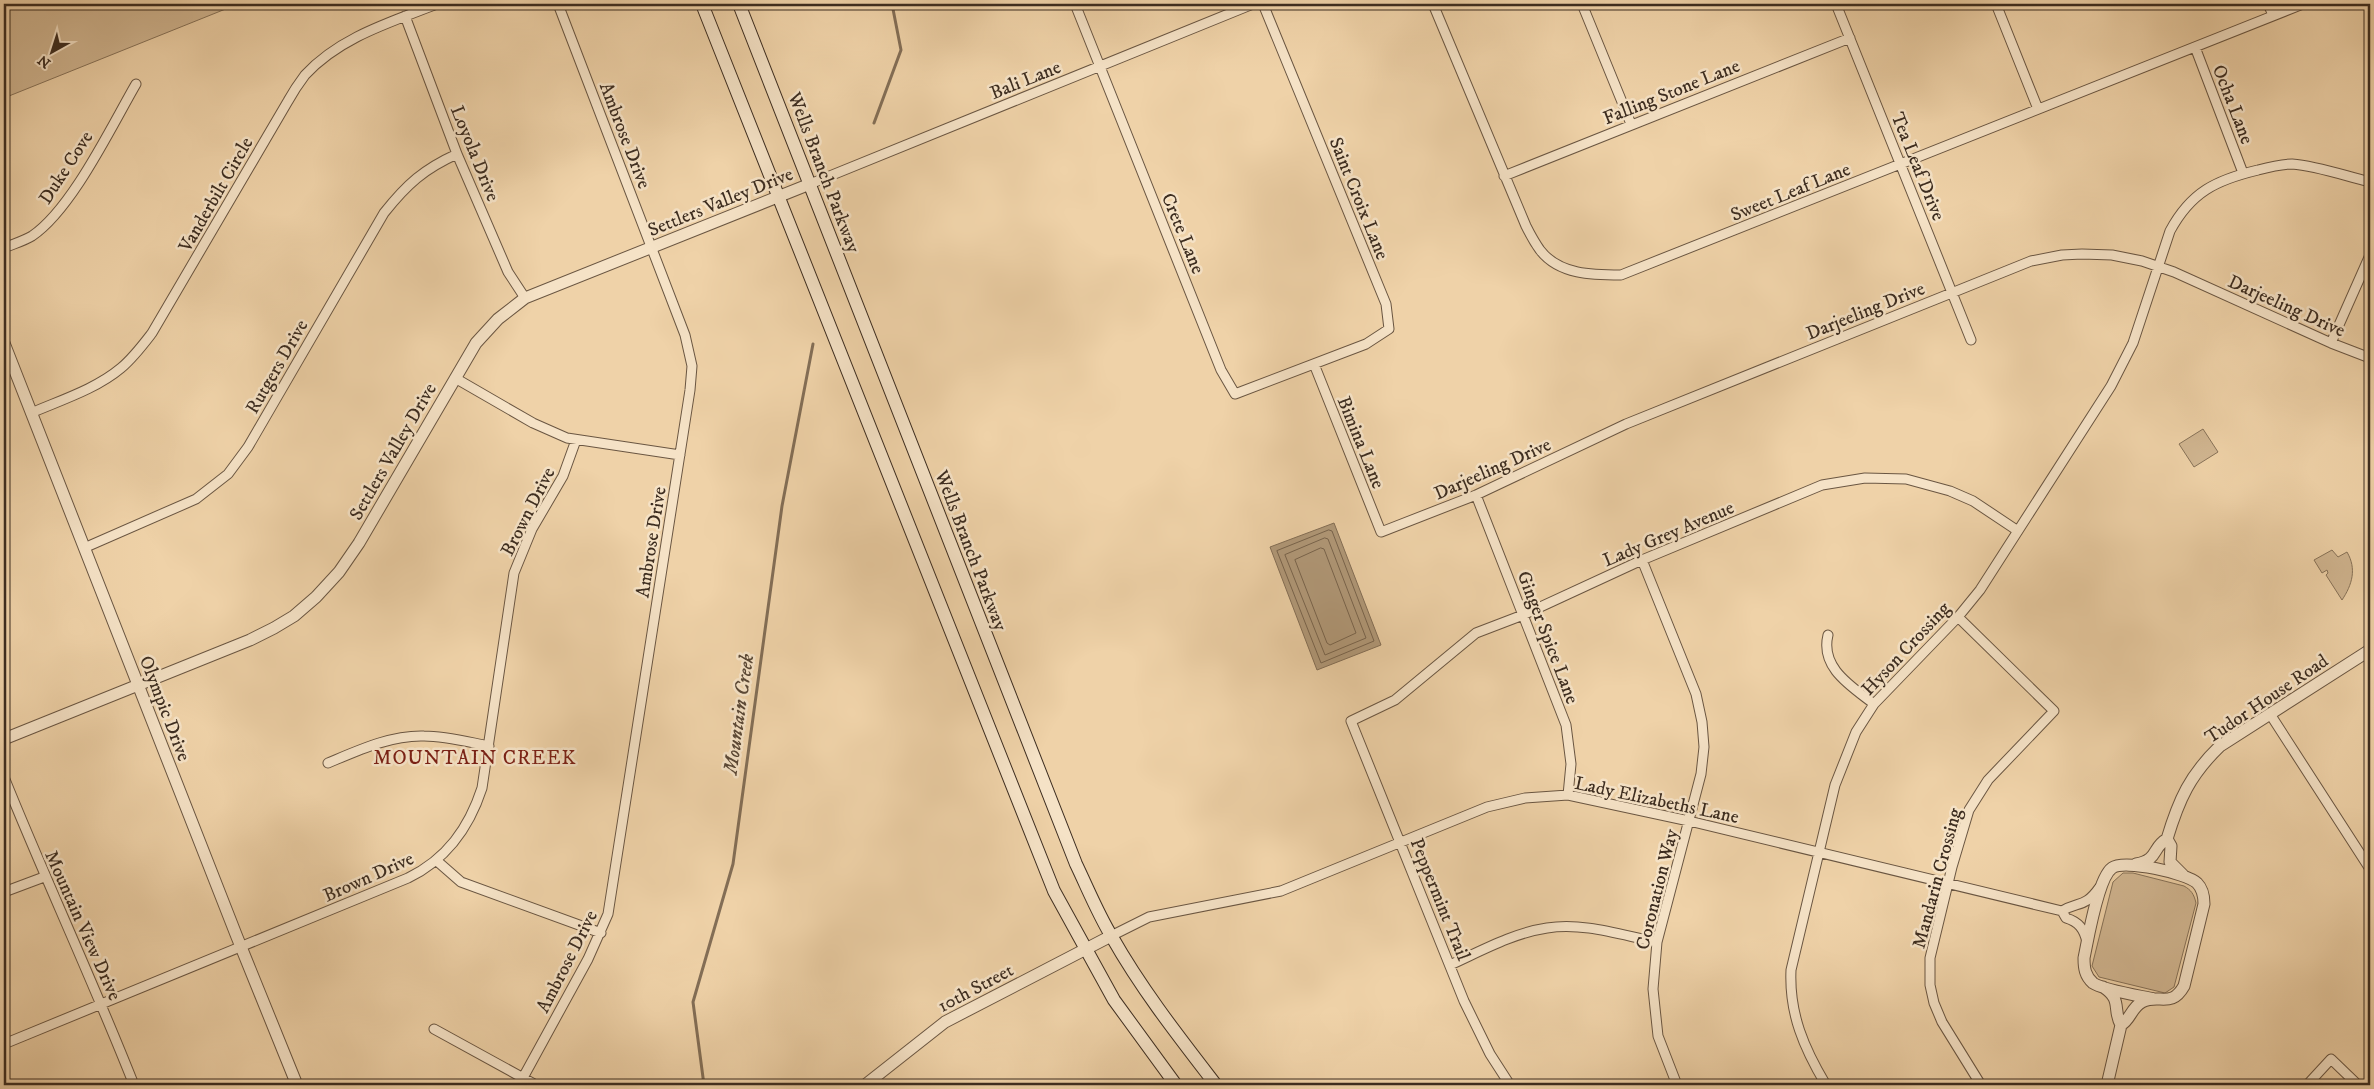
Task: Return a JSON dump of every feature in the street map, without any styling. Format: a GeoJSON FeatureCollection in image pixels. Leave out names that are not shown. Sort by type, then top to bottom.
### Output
{"type":"FeatureCollection","features":[{"type":"Feature","properties":{"kind":"main road"},"geometry":{"type":"LineString","coordinates":[[702,4],[1023,817],[1054,891],[1084,949],[1114,1000],[1176,1085]]}},
{"type":"Feature","properties":{"kind":"main road","name":"Wells Branch Parkway"},"geometry":{"type":"LineString","coordinates":[[738,4],[810,184],[1047,795],[1076,864],[1111,936],[1157,1008],[1216,1085]]}},
{"type":"Feature","properties":{"kind":"street","name":"Vanderbilt Circle"},"geometry":{"type":"LineString","coordinates":[[31,413],[120,369],[137,352],[152,333],[288,101],[305,76],[324,58],[346,42],[437,4]]}},
{"type":"Feature","properties":{"kind":"street","name":"Ambrose Drive"},"geometry":{"type":"LineString","coordinates":[[521,1082],[601,933],[614,891],[690,390],[690,355],[685,335],[558,4]]}},
{"type":"Feature","properties":{"kind":"street","name":"Crete Lane"},"geometry":{"type":"LineString","coordinates":[[1074,4],[1222,370],[1234,394],[1314,364]]}},
{"type":"Feature","properties":{"kind":"street","name":"Bali Lane"},"geometry":{"type":"LineString","coordinates":[[810,184],[1252,4]]}},
{"type":"Feature","properties":{"kind":"street","name":"Saint Croix Lane"},"geometry":{"type":"LineString","coordinates":[[1263,4],[1386,304],[1389,329],[1366,344],[1314,364]]}},
{"type":"Feature","properties":{"kind":"street","name":"Sweet Leaf Lane"},"geometry":{"type":"LineString","coordinates":[[1433,4],[1526,226],[1541,251],[1559,265],[1586,275],[1621,275],[2303,4]]}},
{"type":"Feature","properties":{"kind":"street"},"geometry":{"type":"LineString","coordinates":[[1582,4],[1631,124]]}},
{"type":"Feature","properties":{"kind":"street","name":"Tea Leaf Drive"},"geometry":{"type":"LineString","coordinates":[[1836,4],[1971,340]]}},
{"type":"Feature","properties":{"kind":"street"},"geometry":{"type":"LineString","coordinates":[[1996,4],[2038,109]]}},
{"type":"Feature","properties":{"kind":"street"},"geometry":{"type":"LineString","coordinates":[[2268,4],[2273,15]]}},
{"type":"Feature","properties":{"kind":"street","name":"Loyola Drive"},"geometry":{"type":"LineString","coordinates":[[405,16],[457,154],[508,272],[525,298]]}},
{"type":"Feature","properties":{"kind":"street","name":"Falling Stone Lane"},"geometry":{"type":"LineString","coordinates":[[1504,176],[1850,38]]}},
{"type":"Feature","properties":{"kind":"street","name":"Ocha Lane"},"geometry":{"type":"LineString","coordinates":[[2195,47],[2243,173]]}},
{"type":"Feature","properties":{"kind":"street","name":"Duke Cove"},"geometry":{"type":"LineString","coordinates":[[4,248],[31,236],[47,223],[74,190],[136,84]]}},
{"type":"Feature","properties":{"kind":"street","name":"Rutgers Drive"},"geometry":{"type":"LineString","coordinates":[[84,548],[196,499],[228,474],[248,447],[384,212],[402,190],[416,177],[434,164],[457,154]]}},
{"type":"Feature","properties":{"kind":"street","name":"Hyson Crossing"},"geometry":{"type":"LineString","coordinates":[[1826,1085],[1800,1036],[1793,1013],[1790,990],[1794,955],[1835,785],[1844,758],[1856,732],[1874,704],[1958,617],[1980,590],[2111,386],[2133,343],[2170,231],[2179,214],[2197,194],[2216,182],[2243,173],[2290,164],[2370,182]]}},
{"type":"Feature","properties":{"kind":"street","name":"Settlers Valley Drive"},"geometry":{"type":"LineString","coordinates":[[4,738],[250,640],[294,616],[340,572],[476,344],[498,319],[525,298],[810,184]]}},
{"type":"Feature","properties":{"kind":"street","name":"Darjeeling Drive"},"geometry":{"type":"LineString","coordinates":[[1381,532],[1476,495],[1626,424],[2031,261],[2062,255],[2112,255],[2158,265],[2331,343],[2370,358]]}},
{"type":"Feature","properties":{"kind":"street"},"geometry":{"type":"LineString","coordinates":[[2331,343],[2370,255]]}},
{"type":"Feature","properties":{"kind":"street","name":"Olympic Drive"},"geometry":{"type":"LineString","coordinates":[[4,342],[240,947],[298,1085]]}},
{"type":"Feature","properties":{"kind":"street","name":"Bimina Lane"},"geometry":{"type":"LineString","coordinates":[[1314,364],[1381,532]]}},
{"type":"Feature","properties":{"kind":"street"},"geometry":{"type":"LineString","coordinates":[[455,378],[533,423],[576,440],[680,455]]}},
{"type":"Feature","properties":{"kind":"street","name":"Brown Drive"},"geometry":{"type":"LineString","coordinates":[[4,1044],[408,878],[437,861],[465,828],[475,811],[482,788],[489,746],[514,573],[532,529],[563,476],[576,440]]}},
{"type":"Feature","properties":{"kind":"street","name":"Lady Grey Avenue"},"geometry":{"type":"LineString","coordinates":[[1351,721],[1395,700],[1476,633],[1524,615],[1642,560],[1822,485],[1865,478],[1906,479],[1950,491],[1973,501],[2018,531]]}},
{"type":"Feature","properties":{"kind":"street","name":"Ginger Spice Lane"},"geometry":{"type":"LineString","coordinates":[[1476,495],[1566,725],[1570,764],[1568,795]]}},
{"type":"Feature","properties":{"kind":"street","name":"Coronation Way"},"geometry":{"type":"LineString","coordinates":[[1642,560],[1696,694],[1702,722],[1704,747],[1701,774],[1656,942],[1653,989],[1658,1036],[1676,1085]]}},
{"type":"Feature","properties":{"kind":"street","name":"Mandarin Crossing"},"geometry":{"type":"LineString","coordinates":[[1958,617],[2054,711],[1977,794],[1963,826],[1930,958],[1930,985],[1934,1003],[1942,1022],[1981,1085]]}},
{"type":"Feature","properties":{"kind":"street"},"geometry":{"type":"LineString","coordinates":[[1828,636],[1824,649],[1832,667],[1874,704]]}},
{"type":"Feature","properties":{"kind":"street","name":"Tudor House Road"},"geometry":{"type":"LineString","coordinates":[[2121,1025],[2117,1018],[2119,1009],[2111,992],[2093,982],[2084,968],[2087,944],[2101,886],[2113,867],[2120,864],[2145,862],[2154,857],[2160,843],[2167,839],[2182,794],[2202,763],[2220,746],[2370,650]]}},
{"type":"Feature","properties":{"kind":"street"},"geometry":{"type":"LineString","coordinates":[[2270,714],[2370,869]]}},
{"type":"Feature","properties":{"kind":"street","name":"Peppermint Trail"},"geometry":{"type":"LineString","coordinates":[[1351,721],[1450,965],[1490,1054],[1510,1085]]}},
{"type":"Feature","properties":{"kind":"street"},"geometry":{"type":"LineString","coordinates":[[328,763],[363,748],[406,737],[425,736],[489,746]]}},
{"type":"Feature","properties":{"kind":"street","name":"Mountain View Drive"},"geometry":{"type":"LineString","coordinates":[[4,777],[44,877],[102,1005],[134,1085]]}},
{"type":"Feature","properties":{"kind":"street","name":"Lady Elizabeths Lane"},"geometry":{"type":"LineString","coordinates":[[1111,936],[1149,917],[1281,891],[1400,840],[1487,807],[1525,798],[1568,795],[1689,821],[1818,854],[2062,911],[2066,918],[2074,920],[2081,926],[2087,944]]}},
{"type":"Feature","properties":{"kind":"street","name":"Tudor House Road"},"geometry":{"type":"LineString","coordinates":[[2102,986],[2164,1000],[2180,994],[2184,986],[2204,904],[2204,896],[2197,883],[2175,870],[2170,862],[2171,846],[2167,839]]}},
{"type":"Feature","properties":{"kind":"street"},"geometry":{"type":"LineString","coordinates":[[437,861],[461,882],[601,933]]}},
{"type":"Feature","properties":{"kind":"street","name":"Tudor House Road"},"geometry":{"type":"LineString","coordinates":[[2135,864],[2185,877]]}},
{"type":"Feature","properties":{"kind":"street"},"geometry":{"type":"LineString","coordinates":[[4,892],[44,877]]}},
{"type":"Feature","properties":{"kind":"street"},"geometry":{"type":"LineString","coordinates":[[2062,911],[2070,906],[2080,906],[2087,902],[2101,886]]}},
{"type":"Feature","properties":{"kind":"street"},"geometry":{"type":"LineString","coordinates":[[1450,965],[1515,936],[1548,928],[1584,928],[1656,942]]}},
{"type":"Feature","properties":{"kind":"street","name":"10th Street"},"geometry":{"type":"LineString","coordinates":[[866,1085],[945,1022],[1111,936]]}},
{"type":"Feature","properties":{"kind":"street","name":"Tudor House Road"},"geometry":{"type":"LineString","coordinates":[[2107,1085],[2121,1025],[2128,1020],[2131,1011],[2138,1004],[2154,999]]}},
{"type":"Feature","properties":{"kind":"street"},"geometry":{"type":"LineString","coordinates":[[434,1029],[521,1082],[536,1085]]}},
{"type":"Feature","properties":{"kind":"street"},"geometry":{"type":"LineString","coordinates":[[2307,1085],[2331,1060],[2358,1085]]}},
{"type":"Feature","properties":{"kind":"shaded area"},"geometry":{"type":"Polygon","coordinates":[[[4,4],[238,4],[4,98],[4,4]]]}},
{"type":"Feature","properties":{"kind":"shaded area"},"geometry":{"type":"Polygon","coordinates":[[[2203,429],[2218,452],[2194,467],[2179,444],[2203,429]]]}},
{"type":"Feature","properties":{"kind":"shaded area"},"geometry":{"type":"Polygon","coordinates":[[[2332,550],[2338,557],[2347,552],[2352,565],[2351,583],[2342,600],[2326,575],[2328,573],[2327,570],[2322,573],[2314,560],[2332,550]]]}},
{"type":"Feature","properties":{"kind":"shaded area"},"geometry":{"type":"Polygon","coordinates":[[[2123,873],[2133,873],[2184,886],[2194,897],[2196,903],[2174,987],[2165,993],[2099,977],[2092,966],[2113,882],[2123,873]]]}},
{"type":"Feature","properties":{"kind":"water"},"geometry":{"type":"Polygon","coordinates":[[[1334,523],[1381,645],[1317,670],[1270,547],[1334,523]]]}},
{"type":"Feature","properties":{"kind":"waterway","name":"Mountain Creek"},"geometry":{"type":"LineString","coordinates":[[874,123],[901,50],[892,4]]}},
{"type":"Feature","properties":{"kind":"waterway","name":"Mountain Creek"},"geometry":{"type":"LineString","coordinates":[[704,1085],[693,1002],[733,864],[782,506],[813,344]]}},
{"type":"Feature","properties":{"kind":"district","name":"MOUNTAIN CREEK"},"geometry":{"type":"Point","coordinates":[475,757]}}]}
